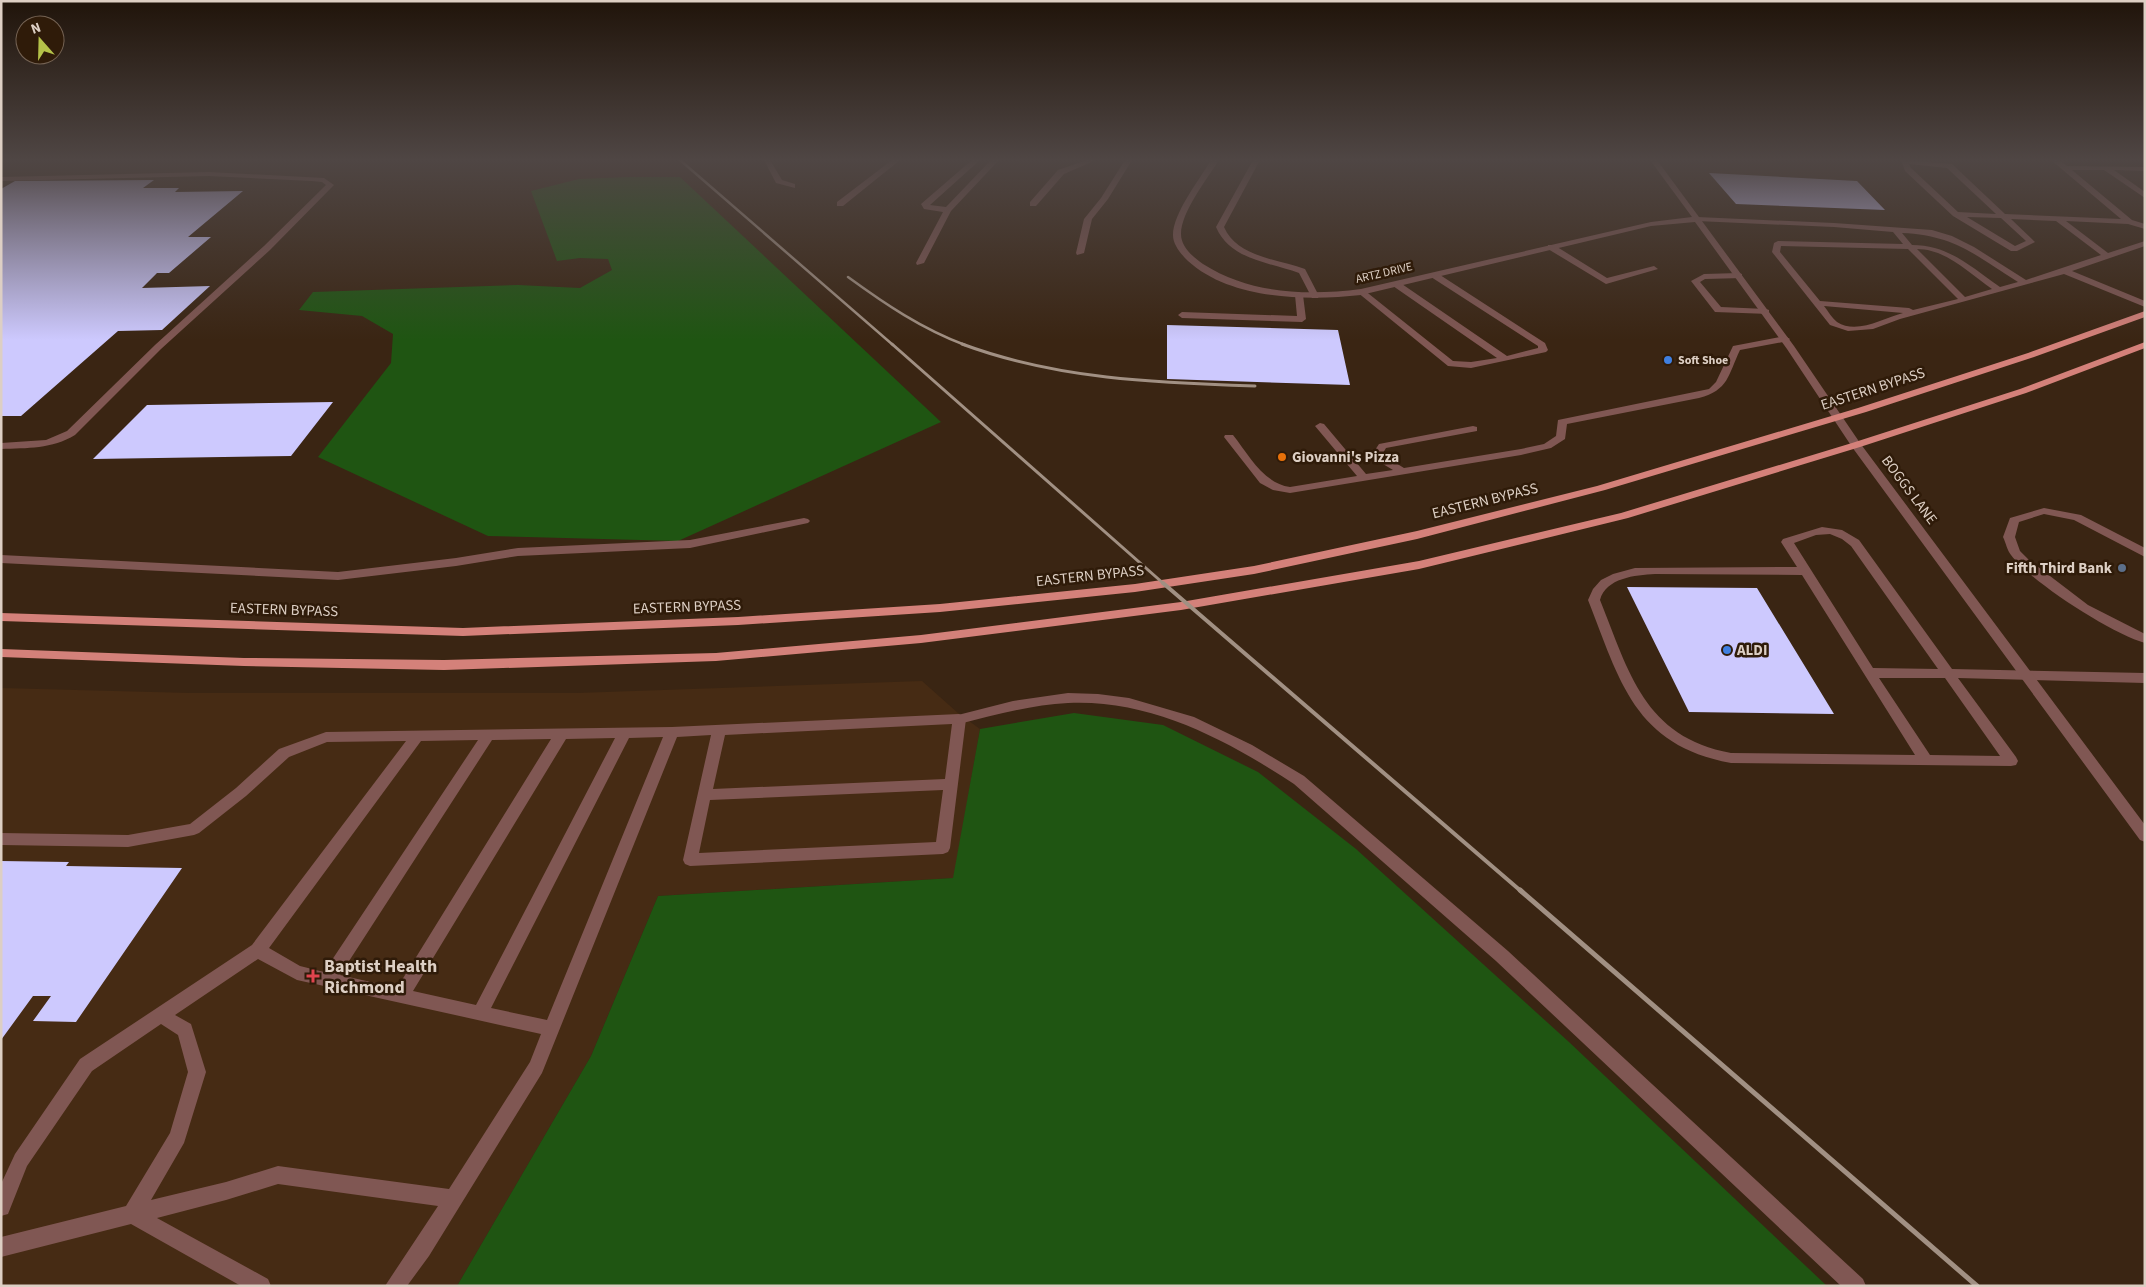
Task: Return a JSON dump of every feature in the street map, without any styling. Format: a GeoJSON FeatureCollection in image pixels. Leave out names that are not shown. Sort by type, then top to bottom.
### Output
{"type":"FeatureCollection","features":[{"type":"Feature","properties":{"kind":"main road","name":"EASTERN BYPASS"},"geometry":{"type":"LineString","coordinates":[[1,617],[462,632],[738,621],[940,608],[1135,588],[1254,570],[1417,536],[1601,488],[1838,417],[2031,355],[2145,314]]}},
{"type":"Feature","properties":{"kind":"main road"},"geometry":{"type":"LineString","coordinates":[[1,653],[244,662],[444,665],[716,657],[920,639],[1181,606],[1420,565],[1624,516],[1856,445],[2023,391],[2145,345]]}},
{"type":"Feature","properties":{"kind":"street"},"geometry":{"type":"LineString","coordinates":[[1,446],[46,444],[64,438],[71,433],[158,347],[295,220]]}},
{"type":"Feature","properties":{"kind":"street"},"geometry":{"type":"LineString","coordinates":[[920,263],[943,220]]}},
{"type":"Feature","properties":{"kind":"street"},"geometry":{"type":"LineString","coordinates":[[1080,253],[1088,220]]}},
{"type":"Feature","properties":{"kind":"street","name":"ARTZ DRIVE"},"geometry":{"type":"LineString","coordinates":[[1182,220],[1179,226],[1178,241],[1182,249],[1199,266],[1228,280],[1265,291],[1314,296],[1361,292],[1651,224],[1696,220]]}},
{"type":"Feature","properties":{"kind":"street"},"geometry":{"type":"LineString","coordinates":[[1224,220],[1220,228],[1221,236],[1227,242],[1250,256],[1302,271],[1314,296]]}},
{"type":"Feature","properties":{"kind":"street","name":"BOGGS LANE"},"geometry":{"type":"LineString","coordinates":[[1697,220],[1766,312],[1856,445],[2145,836]]}},
{"type":"Feature","properties":{"kind":"street","name":"ARTZ DRIVE"},"geometry":{"type":"LineString","coordinates":[[1699,220],[1834,225],[1936,233],[1962,243],[2025,283]]}},
{"type":"Feature","properties":{"kind":"street"},"geometry":{"type":"LineString","coordinates":[[1966,220],[2014,249],[2031,242],[2009,220]]}},
{"type":"Feature","properties":{"kind":"street"},"geometry":{"type":"LineString","coordinates":[[2059,220],[2107,256]]}},
{"type":"Feature","properties":{"kind":"street"},"geometry":{"type":"LineString","coordinates":[[2083,220],[2129,222],[2145,228]]}},
{"type":"Feature","properties":{"kind":"street"},"geometry":{"type":"LineString","coordinates":[[1895,230],[1964,300]]}},
{"type":"Feature","properties":{"kind":"street"},"geometry":{"type":"LineString","coordinates":[[1998,290],[1946,253],[1928,247],[1778,244],[1776,252],[1833,323],[1843,328],[1859,329],[2025,283],[2145,243]]}},
{"type":"Feature","properties":{"kind":"street"},"geometry":{"type":"LineString","coordinates":[[1551,247],[1606,281],[1654,269]]}},
{"type":"Feature","properties":{"kind":"street"},"geometry":{"type":"LineString","coordinates":[[2064,271],[2145,304]]}},
{"type":"Feature","properties":{"kind":"street"},"geometry":{"type":"LineString","coordinates":[[1361,292],[1452,364],[1471,365],[1543,350],[1542,345],[1434,275]]}},
{"type":"Feature","properties":{"kind":"street"},"geometry":{"type":"LineString","coordinates":[[1739,276],[1704,277],[1695,281],[1718,310],[1766,312]]}},
{"type":"Feature","properties":{"kind":"street"},"geometry":{"type":"LineString","coordinates":[[1396,284],[1505,359]]}},
{"type":"Feature","properties":{"kind":"street"},"geometry":{"type":"LineString","coordinates":[[1182,315],[1302,319],[1299,295]]}},
{"type":"Feature","properties":{"kind":"street"},"geometry":{"type":"LineString","coordinates":[[1817,302],[1920,312]]}},
{"type":"Feature","properties":{"kind":"street"},"geometry":{"type":"LineString","coordinates":[[1229,437],[1264,482],[1277,488],[1290,490],[1539,448],[1547,446],[1561,437],[1562,422],[1699,395],[1715,390],[1736,348],[1785,339]]}},
{"type":"Feature","properties":{"kind":"street"},"geometry":{"type":"LineString","coordinates":[[1320,426],[1364,478]]}},
{"type":"Feature","properties":{"kind":"street"},"geometry":{"type":"LineString","coordinates":[[1402,471],[1382,459],[1378,453],[1383,446],[1473,429]]}},
{"type":"Feature","properties":{"kind":"street"},"geometry":{"type":"LineString","coordinates":[[2145,553],[2077,517],[2044,511],[2014,520],[2009,537],[2015,552],[2025,563],[2084,608],[2145,639]]}},
{"type":"Feature","properties":{"kind":"street"},"geometry":{"type":"LineString","coordinates":[[1,559],[338,576],[456,562],[518,552],[690,544],[804,521]]}},
{"type":"Feature","properties":{"kind":"street"},"geometry":{"type":"LineString","coordinates":[[1804,571],[1658,570],[1634,572],[1605,582],[1596,590],[1594,600],[1633,692],[1643,710],[1658,726],[1677,740],[1693,748],[1731,758],[2011,761],[1855,543],[1845,535],[1832,530],[1817,530],[1786,542],[1925,759]]}},
{"type":"Feature","properties":{"kind":"street"},"geometry":{"type":"LineString","coordinates":[[1870,673],[2145,678]]}},
{"type":"Feature","properties":{"kind":"street"},"geometry":{"type":"LineString","coordinates":[[1,839],[128,841],[194,829],[241,792],[284,752],[326,737],[720,730],[959,719],[1033,702],[1069,698],[1101,699],[1129,703],[1162,712],[1231,740],[1268,759],[1299,780],[1502,956],[1856,1286]]}},
{"type":"Feature","properties":{"kind":"street"},"geometry":{"type":"LineString","coordinates":[[720,730],[690,860],[943,848],[959,719]]}},
{"type":"Feature","properties":{"kind":"street"},"geometry":{"type":"LineString","coordinates":[[480,1013],[625,732]]}},
{"type":"Feature","properties":{"kind":"street"},"geometry":{"type":"LineString","coordinates":[[395,1286],[422,1249],[536,1067],[672,732]]}},
{"type":"Feature","properties":{"kind":"street"},"geometry":{"type":"LineString","coordinates":[[400,996],[562,733]]}},
{"type":"Feature","properties":{"kind":"street"},"geometry":{"type":"LineString","coordinates":[[328,980],[488,735]]}},
{"type":"Feature","properties":{"kind":"street"},"geometry":{"type":"LineString","coordinates":[[1,1207],[21,1160],[86,1065],[258,950],[417,736]]}},
{"type":"Feature","properties":{"kind":"street"},"geometry":{"type":"LineString","coordinates":[[705,795],[951,784]]}},
{"type":"Feature","properties":{"kind":"street"},"geometry":{"type":"LineString","coordinates":[[258,950],[296,973],[552,1029]]}},
{"type":"Feature","properties":{"kind":"street"},"geometry":{"type":"LineString","coordinates":[[132,1214],[178,1137],[197,1072],[185,1030],[160,1015]]}},
{"type":"Feature","properties":{"kind":"street"},"geometry":{"type":"LineString","coordinates":[[1,1246],[226,1191],[278,1175],[453,1199]]}},
{"type":"Feature","properties":{"kind":"street"},"geometry":{"type":"LineString","coordinates":[[132,1214],[261,1286]]}},
{"type":"Feature","properties":{"kind":"shaded area","name":"Baptist Health Richmond"},"geometry":{"type":"Polygon","coordinates":[[[922,681],[958,713],[980,729],[954,878],[658,896],[591,1056],[457,1286],[1,1286],[1,688],[190,693],[577,693],[922,681]]]}},
{"type":"Feature","properties":{"kind":"green space"},"geometry":{"type":"Polygon","coordinates":[[[542,220],[726,220],[941,422],[678,541],[488,536],[318,457],[391,363],[393,334],[362,316],[299,310],[313,292],[518,285],[580,288],[612,270],[608,259],[580,258],[557,261],[542,220]]]}},
{"type":"Feature","properties":{"kind":"green space"},"geometry":{"type":"Polygon","coordinates":[[[1074,713],[1163,725],[1258,772],[1356,849],[1569,1042],[1827,1286],[457,1286],[591,1056],[658,896],[953,878],[980,729],[1074,713]]]}},
{"type":"Feature","properties":{"kind":"building"},"geometry":{"type":"Polygon","coordinates":[[[1,220],[208,220],[188,237],[211,237],[169,273],[157,273],[142,288],[210,286],[162,330],[118,331],[21,416],[1,416],[1,220]]]}},
{"type":"Feature","properties":{"kind":"building"},"geometry":{"type":"Polygon","coordinates":[[[1167,325],[1338,330],[1350,385],[1167,379],[1167,325]]]}},
{"type":"Feature","properties":{"kind":"building"},"geometry":{"type":"Polygon","coordinates":[[[333,402],[291,456],[93,459],[147,405],[333,402]]]}},
{"type":"Feature","properties":{"kind":"building","name":"ALDI"},"geometry":{"type":"Polygon","coordinates":[[[1627,587],[1757,588],[1834,714],[1689,712],[1627,587]]]}},
{"type":"Feature","properties":{"kind":"building"},"geometry":{"type":"Polygon","coordinates":[[[1,861],[69,862],[66,866],[182,868],[76,1022],[33,1021],[51,996],[33,996],[1,1040],[1,861]]]}},
{"type":"Feature","properties":{"kind":"railway"},"geometry":{"type":"LineString","coordinates":[[749,220],[893,345]]}},
{"type":"Feature","properties":{"kind":"railway"},"geometry":{"type":"LineString","coordinates":[[848,277],[904,315],[949,339],[965,345]]}},
{"type":"Feature","properties":{"kind":"railway"},"geometry":{"type":"LineString","coordinates":[[892,344],[1164,584]]}},
{"type":"Feature","properties":{"kind":"railway"},"geometry":{"type":"LineString","coordinates":[[965,345],[998,356],[1070,372],[1144,381],[1255,386]]}},
{"type":"Feature","properties":{"kind":"railway"},"geometry":{"type":"LineString","coordinates":[[1163,583],[1522,892]]}},
{"type":"Feature","properties":{"kind":"railway"},"geometry":{"type":"LineString","coordinates":[[1520,890],[1977,1286]]}},
{"type":"Feature","properties":{"kind":"place","name":"Soft Shoe"},"geometry":{"type":"Point","coordinates":[1668,360]}},
{"type":"Feature","properties":{"kind":"place","name":"Giovanni's Pizza"},"geometry":{"type":"Point","coordinates":[1282,457]}},
{"type":"Feature","properties":{"kind":"place","name":"Fifth Third Bank"},"geometry":{"type":"Point","coordinates":[2122,568]}},
{"type":"Feature","properties":{"kind":"place","name":"ALDI"},"geometry":{"type":"Point","coordinates":[1727,650]}},
{"type":"Feature","properties":{"kind":"place","name":"Baptist Health Richmond"},"geometry":{"type":"Point","coordinates":[313,976]}}]}
